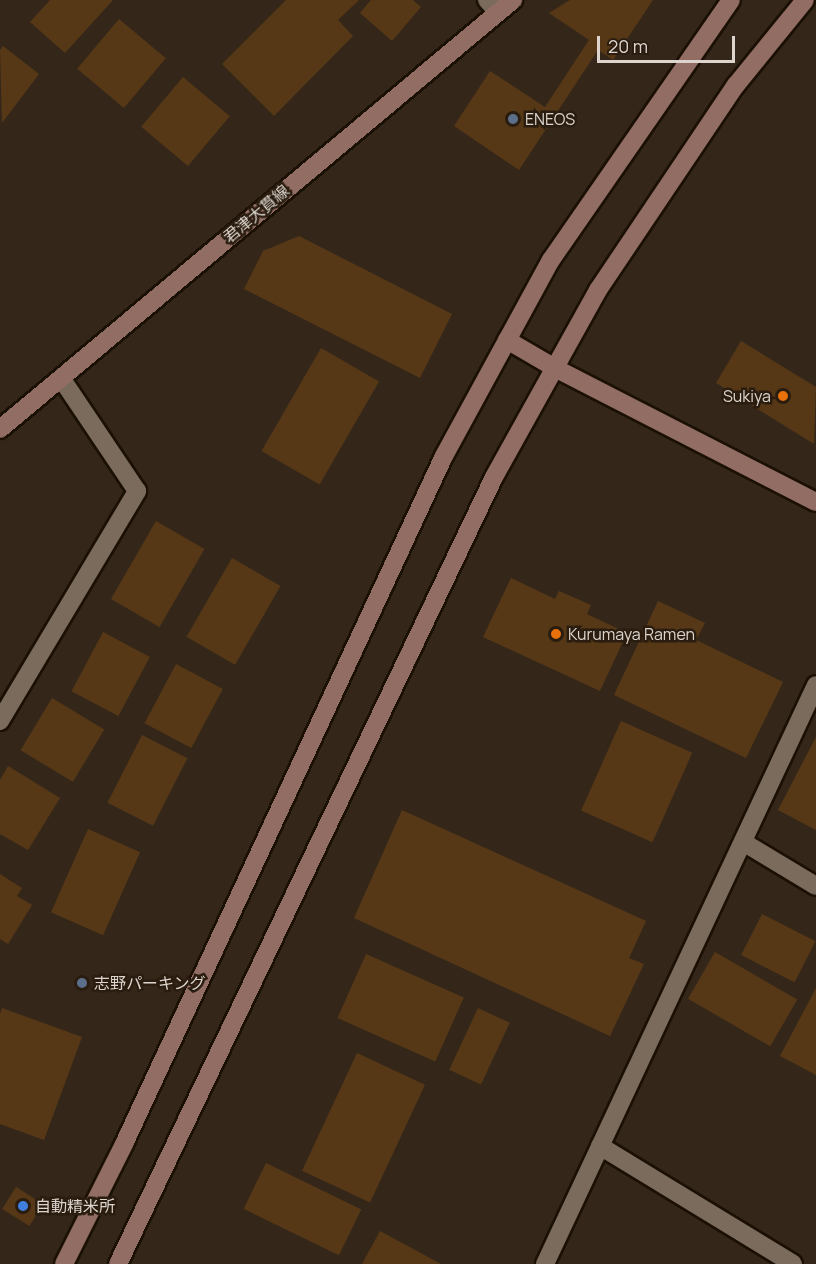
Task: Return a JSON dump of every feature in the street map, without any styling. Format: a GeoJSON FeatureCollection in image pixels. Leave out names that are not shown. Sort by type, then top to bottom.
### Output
{"type":"FeatureCollection","features":[{"type":"Feature","properties":{"kind":"street","name":"君津大貫線"},"geometry":{"type":"LineString","coordinates":[[0,429],[493,6],[513,0]]}},
{"type":"Feature","properties":{"kind":"street"},"geometry":{"type":"LineString","coordinates":[[64,1264],[124,1144],[444,456],[551,260],[731,0]]}},
{"type":"Feature","properties":{"kind":"street"},"geometry":{"type":"LineString","coordinates":[[118,1264],[494,477],[598,290],[736,85],[805,0]]}},
{"type":"Feature","properties":{"kind":"street"},"geometry":{"type":"LineString","coordinates":[[507,340],[555,368],[816,502]]}},
{"type":"Feature","properties":{"kind":"street"},"geometry":{"type":"LineString","coordinates":[[0,720],[138,491],[61,378]]}},
{"type":"Feature","properties":{"kind":"street"},"geometry":{"type":"LineString","coordinates":[[545,1264],[816,685]]}},
{"type":"Feature","properties":{"kind":"street"},"geometry":{"type":"LineString","coordinates":[[743,842],[816,886]]}},
{"type":"Feature","properties":{"kind":"street"},"geometry":{"type":"LineString","coordinates":[[600,1146],[793,1264]]}},
{"type":"Feature","properties":{"kind":"building"},"geometry":{"type":"Polygon","coordinates":[[[50,0],[113,0],[65,53],[30,22],[50,0]]]}},
{"type":"Feature","properties":{"kind":"building"},"geometry":{"type":"Polygon","coordinates":[[[286,0],[359,0],[338,20],[353,36],[274,116],[222,64],[286,0]]]}},
{"type":"Feature","properties":{"kind":"building"},"geometry":{"type":"Polygon","coordinates":[[[371,0],[413,0],[421,7],[392,41],[360,13],[371,0]]]}},
{"type":"Feature","properties":{"kind":"building"},"geometry":{"type":"Polygon","coordinates":[[[570,0],[653,0],[613,60],[598,50],[519,170],[454,126],[490,71],[545,107],[589,40],[549,13],[570,0]]]}},
{"type":"Feature","properties":{"kind":"building"},"geometry":{"type":"Polygon","coordinates":[[[119,19],[166,58],[124,108],[77,69],[119,19]]]}},
{"type":"Feature","properties":{"kind":"building"},"geometry":{"type":"Polygon","coordinates":[[[3,46],[39,74],[2,123],[0,50],[3,46]]]}},
{"type":"Feature","properties":{"kind":"building"},"geometry":{"type":"Polygon","coordinates":[[[183,77],[230,116],[188,166],[141,127],[183,77]]]}},
{"type":"Feature","properties":{"kind":"building"},"geometry":{"type":"Polygon","coordinates":[[[299,236],[452,314],[420,378],[244,289],[263,251],[299,236]]]}},
{"type":"Feature","properties":{"kind":"building"},"geometry":{"type":"Polygon","coordinates":[[[741,341],[816,387],[814,444],[716,383],[741,341]]]}},
{"type":"Feature","properties":{"kind":"building"},"geometry":{"type":"Polygon","coordinates":[[[321,348],[379,382],[320,485],[262,451],[321,348]]]}},
{"type":"Feature","properties":{"kind":"building"},"geometry":{"type":"Polygon","coordinates":[[[156,521],[204,549],[159,627],[111,599],[156,521]]]}},
{"type":"Feature","properties":{"kind":"building"},"geometry":{"type":"Polygon","coordinates":[[[232,558],[280,586],[235,665],[187,637],[232,558]]]}},
{"type":"Feature","properties":{"kind":"building"},"geometry":{"type":"Polygon","coordinates":[[[511,578],[555,599],[559,591],[591,605],[587,614],[627,633],[600,691],[483,637],[511,578]]]}},
{"type":"Feature","properties":{"kind":"building"},"geometry":{"type":"Polygon","coordinates":[[[658,601],[705,623],[696,640],[783,682],[746,758],[614,695],[658,601]]]}},
{"type":"Feature","properties":{"kind":"building"},"geometry":{"type":"Polygon","coordinates":[[[103,632],[150,657],[118,716],[72,691],[103,632]]]}},
{"type":"Feature","properties":{"kind":"building"},"geometry":{"type":"Polygon","coordinates":[[[176,664],[223,689],[191,748],[145,723],[176,664]]]}},
{"type":"Feature","properties":{"kind":"building"},"geometry":{"type":"Polygon","coordinates":[[[52,698],[104,729],[73,782],[21,750],[52,698]]]}},
{"type":"Feature","properties":{"kind":"building"},"geometry":{"type":"Polygon","coordinates":[[[621,721],[692,753],[652,842],[581,811],[621,721]]]}},
{"type":"Feature","properties":{"kind":"building"},"geometry":{"type":"Polygon","coordinates":[[[142,735],[187,758],[153,826],[107,803],[142,735]]]}},
{"type":"Feature","properties":{"kind":"building"},"geometry":{"type":"Polygon","coordinates":[[[816,737],[816,830],[778,810],[816,737]]]}},
{"type":"Feature","properties":{"kind":"building"},"geometry":{"type":"Polygon","coordinates":[[[8,766],[60,798],[28,850],[0,834],[0,780],[8,766]]]}},
{"type":"Feature","properties":{"kind":"building"},"geometry":{"type":"Polygon","coordinates":[[[402,810],[646,921],[629,958],[644,964],[610,1036],[354,918],[402,810]]]}},
{"type":"Feature","properties":{"kind":"building"},"geometry":{"type":"Polygon","coordinates":[[[88,829],[140,852],[103,935],[51,912],[88,829]]]}},
{"type":"Feature","properties":{"kind":"building"},"geometry":{"type":"Polygon","coordinates":[[[0,874],[22,888],[17,896],[32,905],[8,944],[0,939],[0,874]]]}},
{"type":"Feature","properties":{"kind":"building"},"geometry":{"type":"Polygon","coordinates":[[[762,914],[815,941],[795,982],[741,955],[762,914]]]}},
{"type":"Feature","properties":{"kind":"building"},"geometry":{"type":"Polygon","coordinates":[[[715,952],[797,999],[770,1046],[688,999],[715,952]]]}},
{"type":"Feature","properties":{"kind":"building"},"geometry":{"type":"Polygon","coordinates":[[[366,954],[464,998],[435,1061],[338,1018],[366,954]]]}},
{"type":"Feature","properties":{"kind":"building"},"geometry":{"type":"Polygon","coordinates":[[[816,988],[816,1075],[780,1056],[816,988]]]}},
{"type":"Feature","properties":{"kind":"building"},"geometry":{"type":"Polygon","coordinates":[[[2,1008],[82,1037],[44,1140],[0,1124],[0,1014],[2,1008]]]}},
{"type":"Feature","properties":{"kind":"building"},"geometry":{"type":"Polygon","coordinates":[[[478,1008],[510,1023],[481,1084],[449,1070],[478,1008]]]}},
{"type":"Feature","properties":{"kind":"building"},"geometry":{"type":"Polygon","coordinates":[[[357,1053],[425,1085],[370,1203],[302,1171],[357,1053]]]}},
{"type":"Feature","properties":{"kind":"building"},"geometry":{"type":"Polygon","coordinates":[[[266,1163],[361,1209],[339,1255],[244,1209],[266,1163]]]}},
{"type":"Feature","properties":{"kind":"building","name":"自動精米所"},"geometry":{"type":"Polygon","coordinates":[[[16,1187],[43,1204],[29,1226],[2,1209],[16,1187]]]}},
{"type":"Feature","properties":{"kind":"building"},"geometry":{"type":"Polygon","coordinates":[[[380,1231],[441,1264],[362,1264],[380,1231]]]}},
{"type":"Feature","properties":{"kind":"place","name":"ENEOS"},"geometry":{"type":"Point","coordinates":[513,119]}},
{"type":"Feature","properties":{"kind":"place","name":"Sukiya"},"geometry":{"type":"Point","coordinates":[783,396]}},
{"type":"Feature","properties":{"kind":"place","name":"Kurumaya Ramen"},"geometry":{"type":"Point","coordinates":[556,634]}},
{"type":"Feature","properties":{"kind":"place","name":"志野パーキング"},"geometry":{"type":"Point","coordinates":[82,983]}},
{"type":"Feature","properties":{"kind":"place","name":"自動精米所"},"geometry":{"type":"Point","coordinates":[23,1206]}}]}
